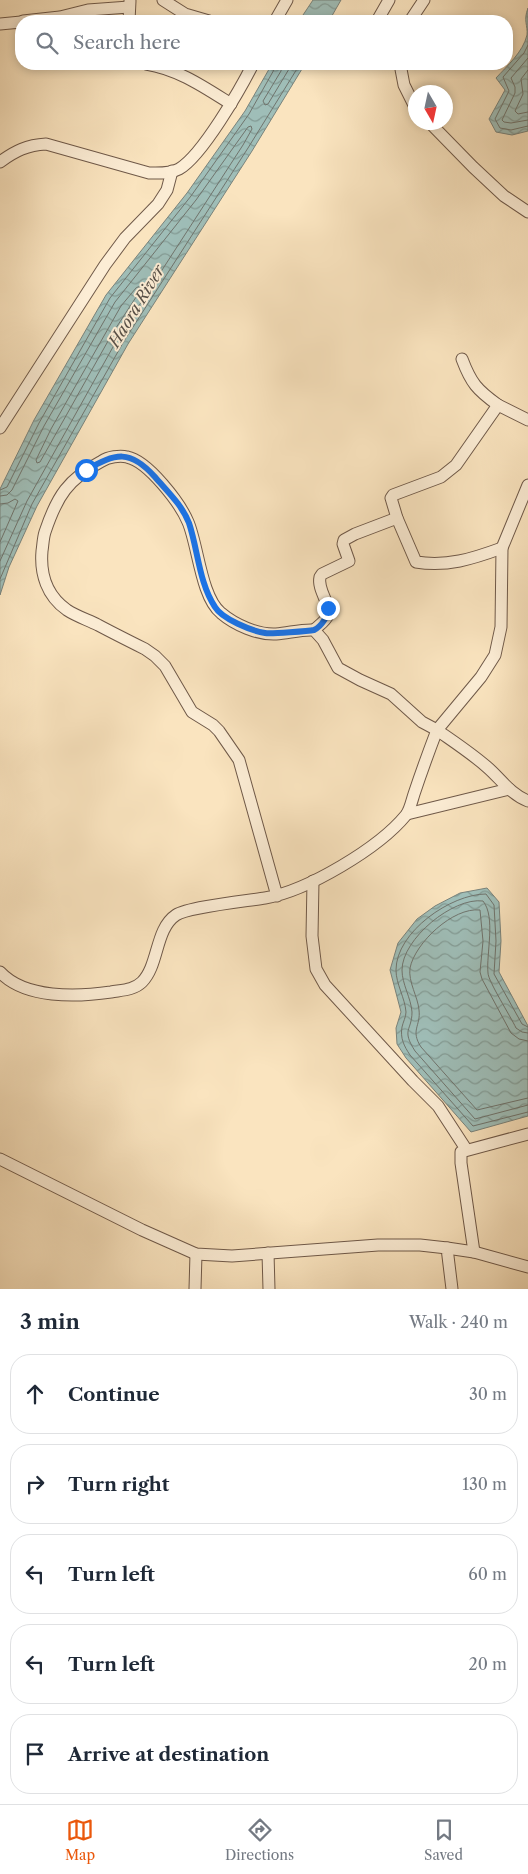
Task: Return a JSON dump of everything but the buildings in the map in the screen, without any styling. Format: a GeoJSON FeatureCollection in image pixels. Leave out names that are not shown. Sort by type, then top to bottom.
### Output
{"type":"FeatureCollection","features":[{"type":"Feature","properties":{"kind":"street"},"geometry":{"type":"LineString","coordinates":[[163,0],[188,15]]}},
{"type":"Feature","properties":{"kind":"street"},"geometry":{"type":"LineString","coordinates":[[278,15],[287,0]]}},
{"type":"Feature","properties":{"kind":"street"},"geometry":{"type":"LineString","coordinates":[[380,15],[389,0]]}},
{"type":"Feature","properties":{"kind":"street"},"geometry":{"type":"LineString","coordinates":[[414,15],[424,0]]}},
{"type":"Feature","properties":{"kind":"street"},"geometry":{"type":"LineString","coordinates":[[70,15],[88,10],[130,4]]}},
{"type":"Feature","properties":{"kind":"street"},"geometry":{"type":"LineString","coordinates":[[0,24],[15,22]]}},
{"type":"Feature","properties":{"kind":"street"},"geometry":{"type":"LineString","coordinates":[[168,70],[202,85],[231,104]]}},
{"type":"Feature","properties":{"kind":"street"},"geometry":{"type":"LineString","coordinates":[[0,162],[15,151],[46,144],[138,171],[160,173],[172,171],[186,164],[195,154],[231,104],[249,70]]}},
{"type":"Feature","properties":{"kind":"street"},"geometry":{"type":"LineString","coordinates":[[401,70],[404,85],[408,93]]}},
{"type":"Feature","properties":{"kind":"street"},"geometry":{"type":"LineString","coordinates":[[437,130],[473,168],[504,196],[528,212]]}},
{"type":"Feature","properties":{"kind":"street"},"geometry":{"type":"LineString","coordinates":[[0,428],[105,265],[125,238],[158,204],[168,190],[172,171]]}},
{"type":"Feature","properties":{"kind":"street"},"geometry":{"type":"LineString","coordinates":[[462,359],[469,379],[481,393],[498,405],[528,420]]}},
{"type":"Feature","properties":{"kind":"street"},"geometry":{"type":"LineString","coordinates":[[498,405],[456,465],[441,477],[393,495],[391,498],[397,518],[416,562],[434,565],[450,563],[502,548]]}},
{"type":"Feature","properties":{"kind":"street"},"geometry":{"type":"LineString","coordinates":[[277,896],[239,760],[224,737],[213,725],[192,712],[165,666],[155,656],[145,649],[67,610],[52,595],[44,579],[41,564],[44,534],[61,496],[70,482],[86,470],[108,458],[127,456],[138,461],[148,469],[180,506],[189,523],[206,586],[215,608],[240,624],[265,633],[314,630],[327,617],[328,612],[320,591],[320,576],[349,562],[343,544],[344,540],[397,518]]}},
{"type":"Feature","properties":{"kind":"street"},"geometry":{"type":"LineString","coordinates":[[0,972],[6,978],[24,988],[54,994],[81,996],[132,989],[143,982],[164,928],[177,915],[277,896],[313,881],[373,846],[407,814],[436,730],[481,677],[496,655],[501,627],[502,548],[528,485]]}},
{"type":"Feature","properties":{"kind":"street"},"geometry":{"type":"LineString","coordinates":[[314,630],[323,640],[338,668],[392,694],[422,722],[489,768],[518,797],[528,801]]}},
{"type":"Feature","properties":{"kind":"street"},"geometry":{"type":"LineString","coordinates":[[407,814],[509,789]]}},
{"type":"Feature","properties":{"kind":"street"},"geometry":{"type":"LineString","coordinates":[[313,881],[312,936],[316,969],[325,985],[412,1081],[438,1106],[466,1149]]}},
{"type":"Feature","properties":{"kind":"street"},"geometry":{"type":"LineString","coordinates":[[474,1252],[461,1152],[466,1149],[528,1134]]}},
{"type":"Feature","properties":{"kind":"street"},"geometry":{"type":"LineString","coordinates":[[0,1159],[142,1230],[196,1254],[232,1256],[378,1245],[420,1244],[474,1252],[528,1267]]}},
{"type":"Feature","properties":{"kind":"street"},"geometry":{"type":"LineString","coordinates":[[0,1169],[13,1166]]}},
{"type":"Feature","properties":{"kind":"street"},"geometry":{"type":"LineString","coordinates":[[447,1248],[452,1289]]}},
{"type":"Feature","properties":{"kind":"street"},"geometry":{"type":"LineString","coordinates":[[268,1253],[269,1289]]}},
{"type":"Feature","properties":{"kind":"street"},"geometry":{"type":"LineString","coordinates":[[195,1289],[196,1254]]}},
{"type":"Feature","properties":{"kind":"water"},"geometry":{"type":"Polygon","coordinates":[[[313,0],[341,0],[332,15],[303,15],[313,0]]]}},
{"type":"Feature","properties":{"kind":"water"},"geometry":{"type":"Polygon","coordinates":[[[528,8],[528,131],[512,135],[496,132],[489,119],[505,90],[496,78],[503,70],[513,70],[513,59],[522,47],[527,35],[528,8]]]}},
{"type":"Feature","properties":{"kind":"water","name":"Haora River"},"geometry":{"type":"Polygon","coordinates":[[[269,70],[301,70],[252,151],[128,344],[37,506],[9,567],[0,595],[0,489],[34,420],[106,295],[187,193],[245,111],[269,70]]]}},
{"type":"Feature","properties":{"kind":"water"},"geometry":{"type":"Polygon","coordinates":[[[487,888],[499,902],[501,941],[499,972],[528,1026],[528,1116],[471,1132],[406,1058],[397,1044],[396,1028],[401,1012],[390,970],[398,943],[417,919],[435,906],[460,893],[487,888]]]}},
{"type":"Feature","properties":{"kind":"route"},"geometry":{"type":"LineString","coordinates":[[86,470],[108,458],[127,456],[138,461],[148,469],[180,506],[189,523],[206,586],[215,608],[222,614],[257,631],[275,634],[314,630],[327,617],[328,608]]}}]}
